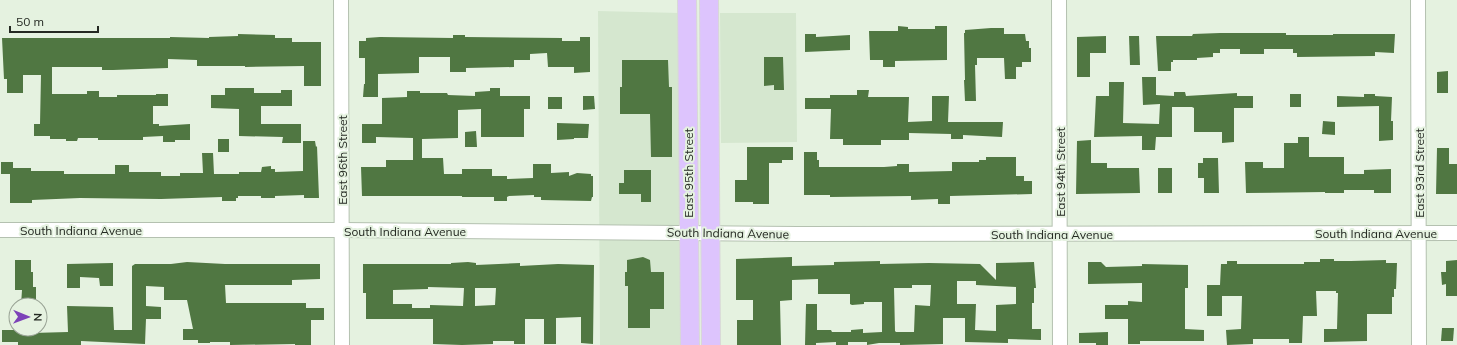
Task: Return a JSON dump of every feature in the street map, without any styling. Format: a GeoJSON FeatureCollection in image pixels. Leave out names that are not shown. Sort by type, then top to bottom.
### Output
{"type":"FeatureCollection","features":[{"type":"Feature","properties":{"kind":"main road","name":"East 95th Street"},"geometry":{"type":"LineString","coordinates":[[687,0],[690,345]]}},
{"type":"Feature","properties":{"kind":"main road","name":"East 95th Street"},"geometry":{"type":"LineString","coordinates":[[709,0],[711,345]]}},
{"type":"Feature","properties":{"kind":"street","name":"East 96th Street"},"geometry":{"type":"LineString","coordinates":[[341,0],[342,345]]}},
{"type":"Feature","properties":{"kind":"street","name":"East 94th Street"},"geometry":{"type":"LineString","coordinates":[[1059,0],[1060,345]]}},
{"type":"Feature","properties":{"kind":"street","name":"East 93rd Street"},"geometry":{"type":"LineString","coordinates":[[1418,0],[1419,345]]}},
{"type":"Feature","properties":{"kind":"street","name":"South Indiana Avenue"},"geometry":{"type":"LineString","coordinates":[[0,230],[342,230],[798,234],[1457,233]]}},
{"type":"Feature","properties":{"kind":"shaded area"},"geometry":{"type":"Polygon","coordinates":[[[598,11],[679,13],[681,345],[600,345],[598,11]]]}},
{"type":"Feature","properties":{"kind":"shaded area"},"geometry":{"type":"Polygon","coordinates":[[[720,13],[796,13],[797,142],[721,143],[720,13]]]}},
{"type":"Feature","properties":{"kind":"building"},"geometry":{"type":"Polygon","coordinates":[[[898,26],[908,27],[908,29],[935,29],[935,26],[947,26],[947,60],[895,61],[895,67],[883,67],[883,60],[870,60],[869,31],[898,31],[898,26]]]}},
{"type":"Feature","properties":{"kind":"building"},"geometry":{"type":"Polygon","coordinates":[[[1004,28],[1004,34],[1025,34],[1026,41],[1029,41],[1029,48],[1031,48],[1031,62],[1022,62],[1022,67],[1016,67],[1016,79],[1005,79],[1004,58],[977,58],[977,65],[975,65],[976,101],[965,101],[965,30],[1004,28]]]}},
{"type":"Feature","properties":{"kind":"building"},"geometry":{"type":"Polygon","coordinates":[[[1286,33],[1286,35],[1395,34],[1394,53],[1375,52],[1375,56],[1297,57],[1297,53],[1293,53],[1293,49],[1264,49],[1264,54],[1240,54],[1240,49],[1220,49],[1220,53],[1213,53],[1213,57],[1197,58],[1197,60],[1173,60],[1173,62],[1171,62],[1171,71],[1158,71],[1156,36],[1192,36],[1193,34],[1286,33]]]}},
{"type":"Feature","properties":{"kind":"building"},"geometry":{"type":"Polygon","coordinates":[[[238,34],[275,35],[275,38],[292,38],[292,42],[321,42],[321,86],[304,86],[304,66],[197,66],[197,60],[168,59],[168,68],[102,70],[102,67],[52,67],[52,94],[87,94],[87,91],[99,91],[99,97],[117,97],[117,95],[168,94],[168,106],[153,106],[153,124],[159,124],[159,126],[190,124],[190,140],[175,140],[175,142],[163,142],[163,136],[143,137],[143,140],[98,140],[98,138],[78,138],[77,141],[66,141],[66,139],[50,139],[50,136],[34,136],[34,124],[40,124],[41,75],[23,75],[23,93],[7,93],[7,79],[4,79],[2,38],[209,38],[238,36],[238,34]]]}},
{"type":"Feature","properties":{"kind":"building"},"geometry":{"type":"Polygon","coordinates":[[[805,34],[816,34],[816,37],[850,35],[850,50],[805,52],[805,34]]]}},
{"type":"Feature","properties":{"kind":"building"},"geometry":{"type":"Polygon","coordinates":[[[453,35],[465,35],[465,37],[562,38],[562,41],[580,41],[580,37],[590,37],[590,72],[574,73],[574,67],[548,67],[547,53],[530,54],[530,60],[514,60],[514,67],[466,68],[466,72],[450,72],[450,57],[419,57],[419,73],[378,74],[378,97],[363,97],[365,84],[365,58],[359,58],[359,41],[366,41],[366,38],[380,37],[453,38],[453,35]]]}},
{"type":"Feature","properties":{"kind":"building"},"geometry":{"type":"Polygon","coordinates":[[[1106,36],[1106,53],[1090,53],[1090,77],[1077,77],[1077,37],[1106,36]]]}},
{"type":"Feature","properties":{"kind":"building"},"geometry":{"type":"Polygon","coordinates":[[[1129,36],[1139,36],[1140,65],[1130,65],[1129,36]]]}},
{"type":"Feature","properties":{"kind":"building"},"geometry":{"type":"Polygon","coordinates":[[[764,57],[783,57],[784,90],[774,90],[774,85],[764,86],[764,57]]]}},
{"type":"Feature","properties":{"kind":"building"},"geometry":{"type":"Polygon","coordinates":[[[622,60],[668,60],[669,87],[672,87],[672,157],[651,157],[650,114],[620,114],[622,60]]]}},
{"type":"Feature","properties":{"kind":"building"},"geometry":{"type":"Polygon","coordinates":[[[1448,71],[1448,93],[1437,93],[1437,72],[1448,71]]]}},
{"type":"Feature","properties":{"kind":"building"},"geometry":{"type":"Polygon","coordinates":[[[1142,77],[1156,77],[1156,95],[1174,96],[1174,92],[1185,92],[1186,96],[1237,93],[1237,96],[1253,96],[1253,108],[1234,108],[1234,142],[1222,143],[1222,132],[1194,132],[1194,108],[1192,107],[1172,107],[1172,137],[1156,137],[1155,150],[1142,150],[1142,136],[1094,137],[1096,96],[1109,96],[1109,82],[1124,82],[1123,123],[1159,124],[1160,104],[1143,105],[1142,77]]]}},
{"type":"Feature","properties":{"kind":"building"},"geometry":{"type":"Polygon","coordinates":[[[225,88],[254,88],[254,93],[281,93],[281,90],[292,90],[292,106],[261,106],[261,124],[301,124],[301,143],[282,143],[283,137],[239,136],[239,109],[211,108],[211,95],[225,95],[225,88]]]}},
{"type":"Feature","properties":{"kind":"building"},"geometry":{"type":"Polygon","coordinates":[[[490,88],[500,88],[500,96],[530,96],[530,109],[524,109],[524,137],[481,137],[481,109],[458,110],[458,138],[422,139],[422,158],[443,158],[444,174],[462,174],[462,169],[492,169],[492,176],[507,176],[507,179],[533,178],[533,164],[551,164],[551,173],[569,172],[569,176],[577,173],[591,174],[591,176],[593,176],[593,197],[591,201],[541,200],[541,197],[534,197],[534,195],[509,196],[507,197],[507,201],[494,201],[494,197],[362,196],[361,167],[386,167],[386,160],[413,160],[413,138],[376,137],[376,143],[362,143],[362,124],[382,124],[382,98],[407,97],[407,91],[475,96],[475,92],[490,91],[490,88]]]}},
{"type":"Feature","properties":{"kind":"building"},"geometry":{"type":"Polygon","coordinates":[[[857,90],[869,90],[868,97],[909,97],[908,122],[932,121],[932,96],[949,96],[948,122],[1003,122],[1002,137],[963,135],[963,139],[951,139],[951,134],[909,133],[909,140],[881,140],[881,145],[843,145],[843,139],[830,139],[831,109],[805,109],[805,98],[830,98],[830,95],[857,95],[857,90]]]}},
{"type":"Feature","properties":{"kind":"building"},"geometry":{"type":"Polygon","coordinates":[[[1290,94],[1301,94],[1301,107],[1290,107],[1290,94]]]}},
{"type":"Feature","properties":{"kind":"building"},"geometry":{"type":"Polygon","coordinates":[[[1364,94],[1392,97],[1391,121],[1393,121],[1393,140],[1379,141],[1379,106],[1337,107],[1337,96],[1364,97],[1364,94]]]}},
{"type":"Feature","properties":{"kind":"building"},"geometry":{"type":"Polygon","coordinates":[[[583,96],[594,96],[595,109],[583,110],[583,96]]]}},
{"type":"Feature","properties":{"kind":"building"},"geometry":{"type":"Polygon","coordinates":[[[548,97],[562,97],[562,109],[548,109],[548,97]]]}},
{"type":"Feature","properties":{"kind":"building"},"geometry":{"type":"Polygon","coordinates":[[[1323,121],[1335,122],[1335,135],[1322,134],[1323,121]]]}},
{"type":"Feature","properties":{"kind":"building"},"geometry":{"type":"Polygon","coordinates":[[[557,123],[589,124],[588,138],[557,140],[557,123]]]}},
{"type":"Feature","properties":{"kind":"building"},"geometry":{"type":"Polygon","coordinates":[[[476,131],[477,147],[465,147],[465,132],[476,131]]]}},
{"type":"Feature","properties":{"kind":"building"},"geometry":{"type":"Polygon","coordinates":[[[1298,137],[1309,137],[1309,157],[1344,157],[1344,174],[1364,174],[1364,170],[1391,169],[1391,193],[1374,193],[1374,190],[1344,190],[1344,193],[1246,193],[1245,162],[1263,162],[1263,168],[1284,168],[1284,143],[1298,143],[1298,137]]]}},
{"type":"Feature","properties":{"kind":"building"},"geometry":{"type":"Polygon","coordinates":[[[218,139],[229,139],[229,152],[218,152],[218,139]]]}},
{"type":"Feature","properties":{"kind":"building"},"geometry":{"type":"Polygon","coordinates":[[[1091,140],[1091,163],[1107,163],[1107,168],[1139,168],[1140,193],[1076,194],[1077,141],[1091,140]]]}},
{"type":"Feature","properties":{"kind":"building"},"geometry":{"type":"Polygon","coordinates":[[[303,141],[315,141],[316,147],[317,146],[319,198],[304,198],[304,195],[275,196],[275,198],[261,198],[261,196],[238,196],[236,201],[222,201],[222,197],[161,199],[80,198],[32,200],[32,203],[10,203],[10,174],[1,174],[1,162],[13,162],[13,168],[31,168],[31,171],[64,171],[64,174],[115,174],[115,165],[129,165],[129,172],[161,172],[161,176],[180,176],[180,173],[203,173],[202,153],[213,153],[214,174],[261,172],[262,167],[271,166],[271,169],[275,169],[275,172],[303,171],[303,141]]]}},
{"type":"Feature","properties":{"kind":"building"},"geometry":{"type":"Polygon","coordinates":[[[747,147],[793,147],[793,160],[782,160],[782,163],[769,163],[769,204],[735,202],[735,180],[747,180],[747,147]]]}},
{"type":"Feature","properties":{"kind":"building"},"geometry":{"type":"Polygon","coordinates":[[[1437,148],[1449,148],[1449,164],[1457,164],[1457,194],[1436,194],[1437,148]]]}},
{"type":"Feature","properties":{"kind":"building"},"geometry":{"type":"Polygon","coordinates":[[[804,152],[817,152],[819,167],[884,167],[897,166],[897,164],[909,164],[909,172],[952,171],[952,162],[979,162],[979,160],[986,160],[986,157],[1016,157],[1016,176],[1024,176],[1024,181],[1032,181],[1032,194],[950,196],[950,204],[938,204],[938,199],[911,200],[911,196],[830,197],[830,195],[804,195],[804,152]]]}},
{"type":"Feature","properties":{"kind":"building"},"geometry":{"type":"Polygon","coordinates":[[[1203,158],[1218,158],[1219,193],[1204,193],[1204,178],[1198,178],[1198,163],[1203,163],[1203,158]]]}},
{"type":"Feature","properties":{"kind":"building"},"geometry":{"type":"Polygon","coordinates":[[[1158,168],[1172,168],[1172,193],[1158,193],[1158,168]]]}},
{"type":"Feature","properties":{"kind":"building"},"geometry":{"type":"Polygon","coordinates":[[[624,170],[651,170],[651,202],[641,202],[641,194],[619,194],[619,183],[624,183],[624,170]]]}},
{"type":"Feature","properties":{"kind":"building"},"geometry":{"type":"Polygon","coordinates":[[[643,257],[650,260],[651,272],[664,272],[664,309],[650,309],[650,328],[628,328],[628,286],[625,286],[627,260],[643,257]]]}},
{"type":"Feature","properties":{"kind":"building"},"geometry":{"type":"Polygon","coordinates":[[[792,257],[792,266],[834,265],[834,262],[880,261],[880,264],[980,264],[996,280],[996,263],[1034,262],[1036,288],[1034,288],[1034,303],[1032,303],[1032,329],[1041,329],[1041,340],[1008,339],[1008,343],[965,342],[965,318],[943,318],[943,344],[900,345],[900,343],[879,343],[867,345],[867,342],[848,342],[848,345],[836,345],[836,342],[805,345],[806,304],[817,304],[817,330],[851,332],[851,330],[863,329],[863,333],[882,332],[882,302],[864,302],[864,304],[852,305],[850,304],[850,294],[818,294],[818,279],[792,280],[792,300],[780,301],[781,345],[737,345],[737,320],[753,320],[753,300],[736,300],[736,259],[792,257]],[[957,281],[957,304],[976,304],[975,330],[996,331],[996,305],[1016,304],[1016,287],[976,285],[976,281],[957,281]],[[912,285],[912,288],[894,288],[896,332],[914,332],[915,305],[930,306],[931,285],[912,285]]]}},
{"type":"Feature","properties":{"kind":"building"},"geometry":{"type":"Polygon","coordinates":[[[1320,259],[1334,259],[1334,261],[1386,260],[1386,263],[1397,263],[1396,289],[1394,289],[1394,297],[1392,297],[1392,314],[1367,314],[1367,341],[1324,342],[1324,329],[1337,329],[1338,293],[1336,293],[1336,291],[1316,291],[1317,316],[1303,316],[1302,343],[1289,343],[1289,339],[1253,339],[1253,344],[1227,345],[1226,330],[1241,329],[1242,296],[1222,296],[1222,316],[1207,316],[1207,285],[1220,285],[1221,264],[1227,264],[1227,261],[1237,261],[1237,264],[1304,264],[1304,262],[1320,262],[1320,259]]]}},
{"type":"Feature","properties":{"kind":"building"},"geometry":{"type":"Polygon","coordinates":[[[15,260],[31,260],[33,287],[36,287],[36,297],[22,297],[22,290],[15,290],[15,260]]]}},
{"type":"Feature","properties":{"kind":"building"},"geometry":{"type":"Polygon","coordinates":[[[1457,260],[1457,296],[1446,296],[1446,284],[1442,285],[1441,272],[1446,272],[1446,261],[1457,260]]]}},
{"type":"Feature","properties":{"kind":"building"},"geometry":{"type":"Polygon","coordinates":[[[187,262],[225,264],[320,264],[320,279],[292,280],[292,285],[225,285],[226,303],[306,303],[306,308],[324,308],[324,320],[311,320],[311,345],[230,345],[230,342],[198,343],[198,340],[183,340],[183,329],[193,329],[187,300],[164,300],[164,287],[146,286],[146,306],[161,307],[161,319],[146,319],[145,344],[81,341],[81,345],[18,345],[18,342],[2,342],[2,330],[8,330],[8,337],[48,337],[48,333],[68,332],[67,306],[113,307],[114,330],[132,330],[132,266],[135,264],[171,264],[187,262]]]}},
{"type":"Feature","properties":{"kind":"building"},"geometry":{"type":"Polygon","coordinates":[[[468,262],[476,263],[476,265],[520,263],[520,266],[558,264],[594,265],[593,344],[581,343],[581,317],[556,318],[556,344],[544,344],[544,319],[525,319],[525,344],[514,344],[514,341],[493,341],[493,344],[462,345],[433,344],[433,319],[366,319],[366,293],[363,293],[363,264],[468,262]],[[428,287],[428,289],[393,290],[393,304],[412,304],[412,308],[430,308],[430,305],[463,306],[464,288],[428,287]],[[475,288],[475,306],[495,305],[496,288],[475,288]]]}},
{"type":"Feature","properties":{"kind":"building"},"geometry":{"type":"Polygon","coordinates":[[[1088,262],[1101,262],[1106,267],[1142,266],[1142,264],[1188,265],[1188,288],[1185,288],[1185,329],[1204,330],[1204,341],[1140,341],[1140,344],[1128,344],[1128,319],[1105,319],[1105,305],[1128,305],[1128,301],[1142,302],[1142,283],[1088,284],[1088,262]]]}},
{"type":"Feature","properties":{"kind":"building"},"geometry":{"type":"Polygon","coordinates":[[[113,263],[113,286],[100,286],[99,278],[80,277],[80,288],[67,288],[67,264],[113,263]]]}},
{"type":"Feature","properties":{"kind":"building"},"geometry":{"type":"Polygon","coordinates":[[[1442,328],[1454,328],[1453,341],[1441,341],[1442,328]]]}},
{"type":"Feature","properties":{"kind":"building"},"geometry":{"type":"Polygon","coordinates":[[[1108,332],[1108,345],[1079,343],[1079,333],[1108,332]]]}}]}
